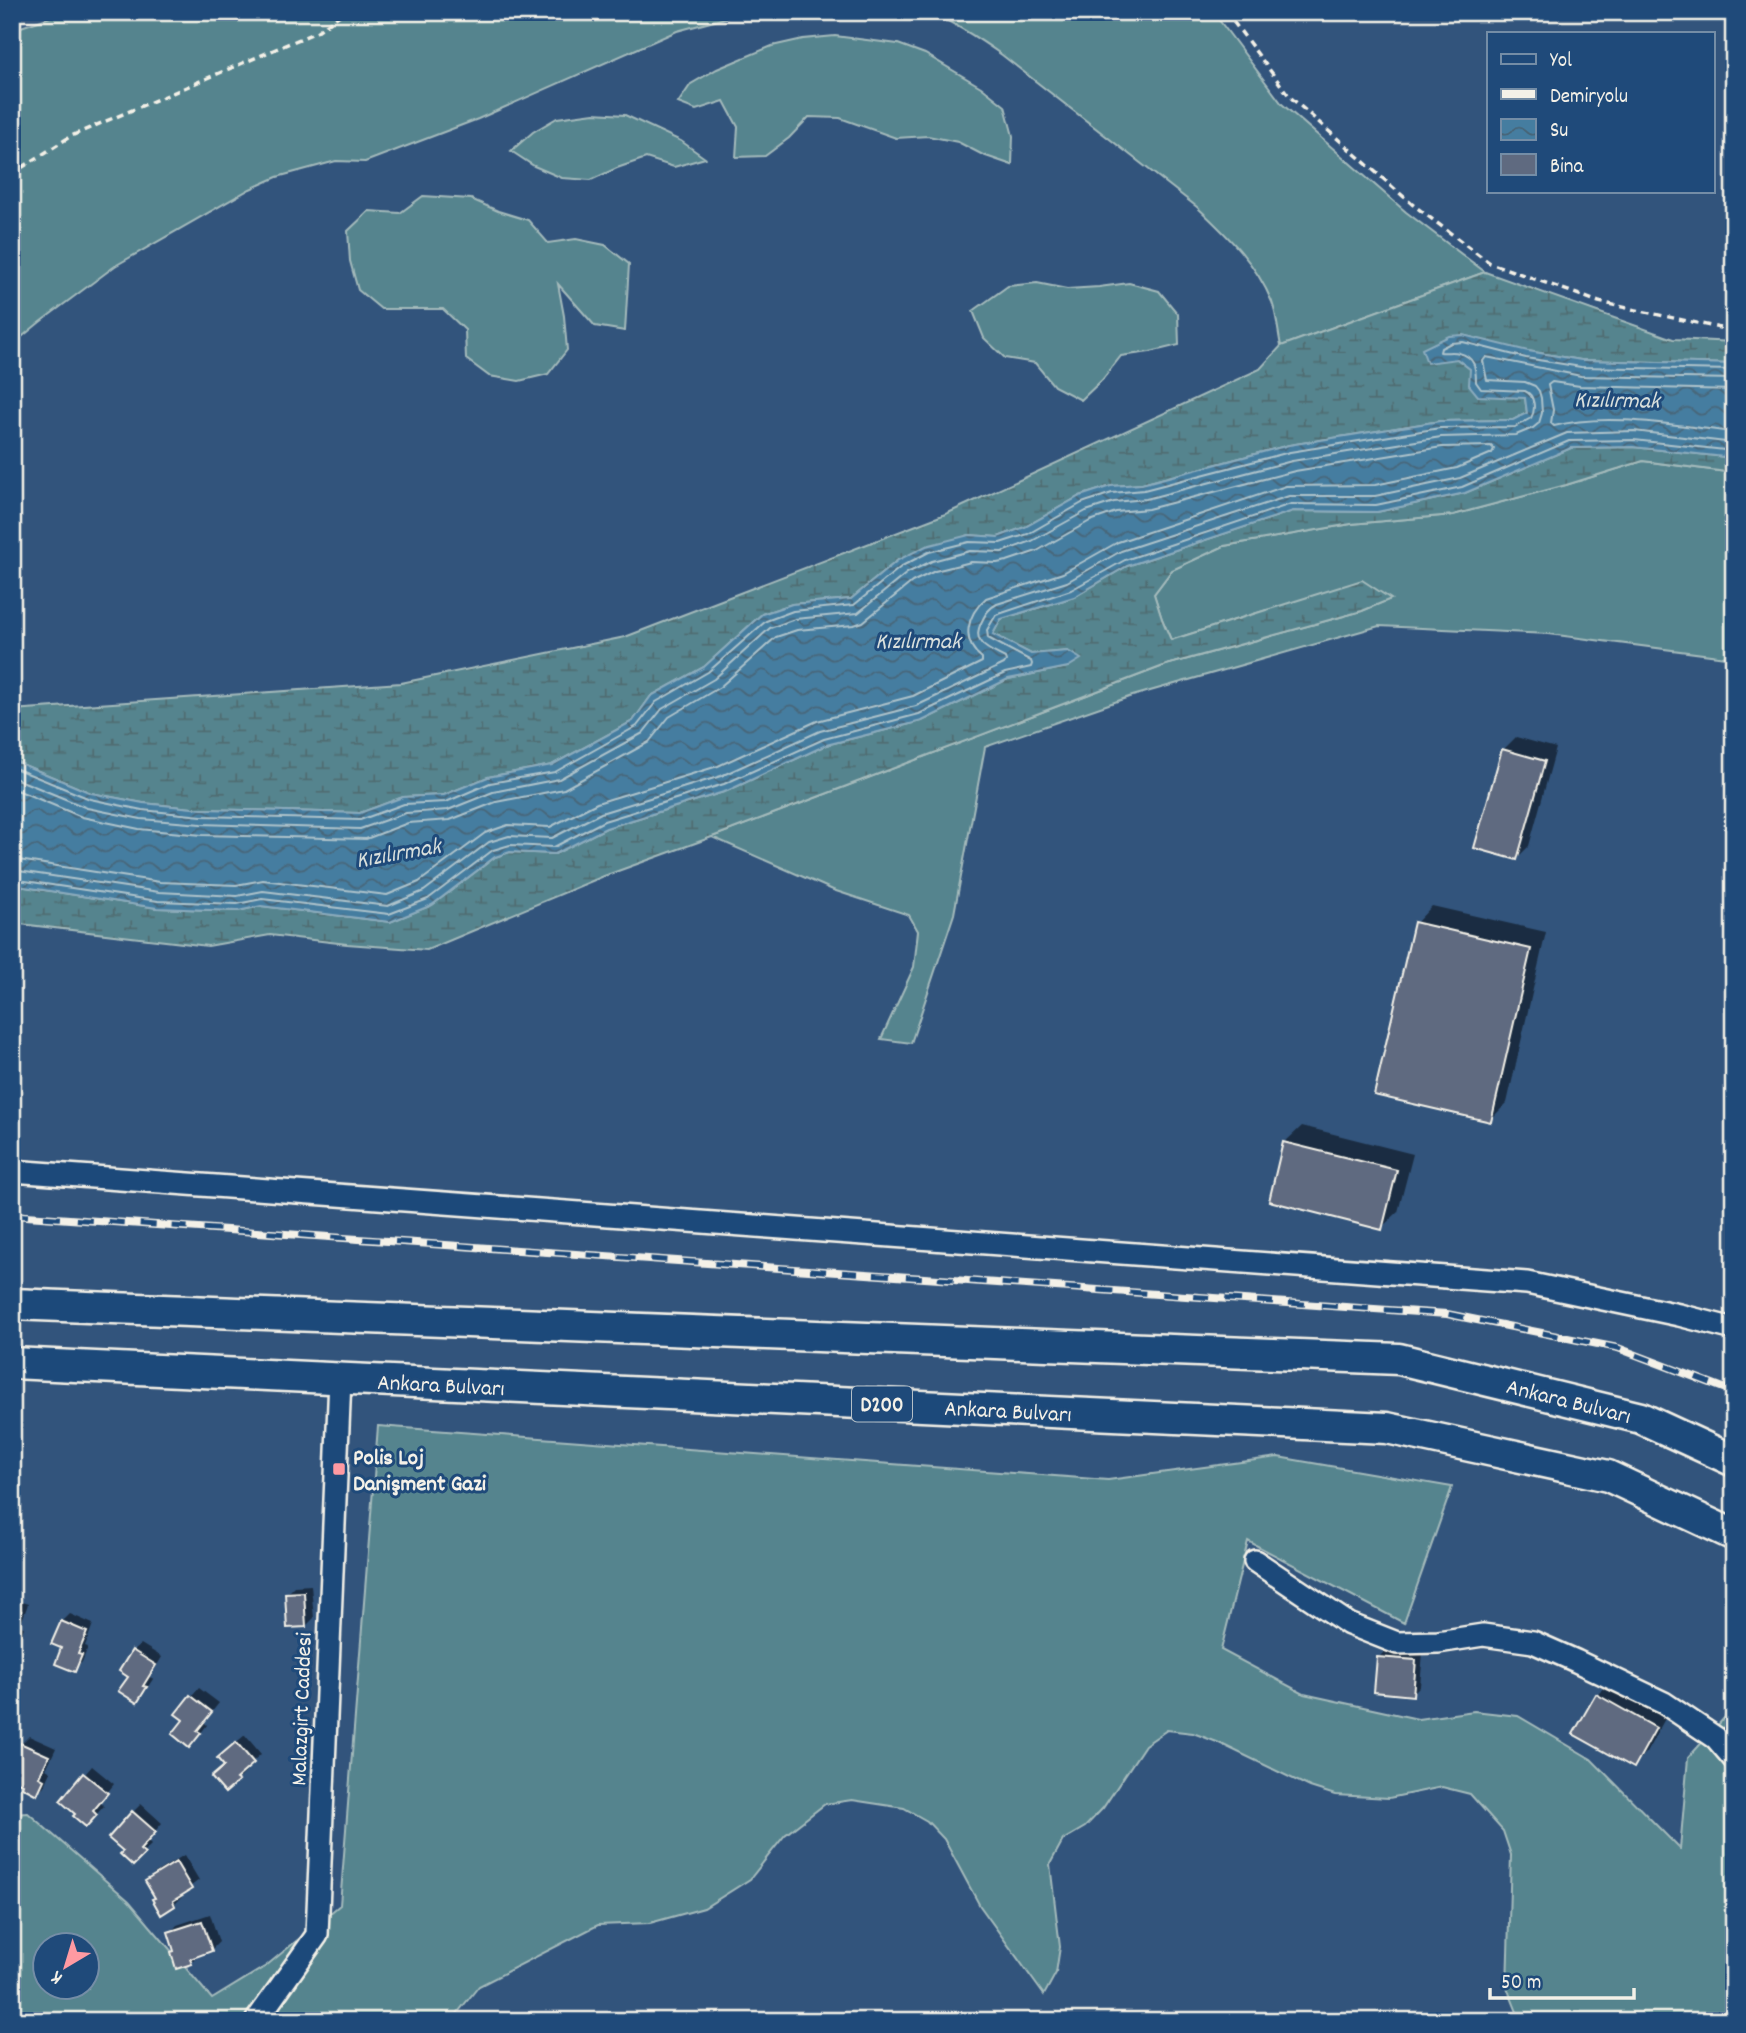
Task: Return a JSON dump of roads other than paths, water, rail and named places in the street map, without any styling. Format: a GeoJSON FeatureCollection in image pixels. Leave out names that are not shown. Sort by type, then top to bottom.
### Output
{"type":"FeatureCollection","features":[{"type":"Feature","properties":{"kind":"highway","name":"Ankara Bulvarı"},"geometry":{"type":"LineString","coordinates":[[12,1304],[1399,1359],[1641,1418],[1734,1461]]}},
{"type":"Feature","properties":{"kind":"highway","name":"Ankara Bulvarı"},"geometry":{"type":"LineString","coordinates":[[12,1363],[1387,1428],[1608,1476],[1734,1535]]}},
{"type":"Feature","properties":{"kind":"street"},"geometry":{"type":"LineString","coordinates":[[12,1171],[1527,1283],[1734,1329]]}},
{"type":"Feature","properties":{"kind":"street","name":"Malazgirt Caddesi"},"geometry":{"type":"LineString","coordinates":[[256,2021],[317,1935],[340,1379]]}},
{"type":"Feature","properties":{"kind":"street"},"geometry":{"type":"LineString","coordinates":[[1255,1561],[1349,1624],[1397,1643],[1438,1643],[1483,1635],[1533,1642],[1664,1703],[1716,1738],[1734,1759]]}},
{"type":"Feature","properties":{"kind":"water","name":"Kızılırmak"},"geometry":{"type":"Polygon","coordinates":[[[1463,335],[1528,351],[1581,360],[1734,364],[1734,458],[1633,447],[1571,448],[1465,493],[1377,512],[1293,511],[1127,566],[1074,597],[1001,619],[993,634],[1031,654],[1068,651],[1081,659],[1068,667],[1008,679],[922,721],[826,745],[727,791],[606,828],[555,854],[510,852],[495,857],[432,905],[390,922],[261,906],[238,911],[157,908],[12,885],[12,760],[91,793],[143,803],[202,809],[360,813],[403,797],[444,795],[488,777],[552,765],[633,721],[651,696],[704,667],[762,614],[792,604],[851,599],[898,560],[926,546],[969,535],[998,537],[1025,527],[1080,496],[1111,486],[1142,484],[1289,445],[1440,421],[1513,420],[1527,413],[1525,398],[1478,396],[1469,385],[1470,369],[1457,359],[1427,363],[1422,349],[1449,336],[1463,335]]]}},
{"type":"Feature","properties":{"kind":"railway"},"geometry":{"type":"LineString","coordinates":[[12,1215],[1447,1314],[1618,1348],[1734,1392]]}},
{"type":"Feature","properties":{"kind":"place","name":"Polis Loj Danişment Gazi"},"geometry":{"type":"Point","coordinates":[339,1469]}}]}
